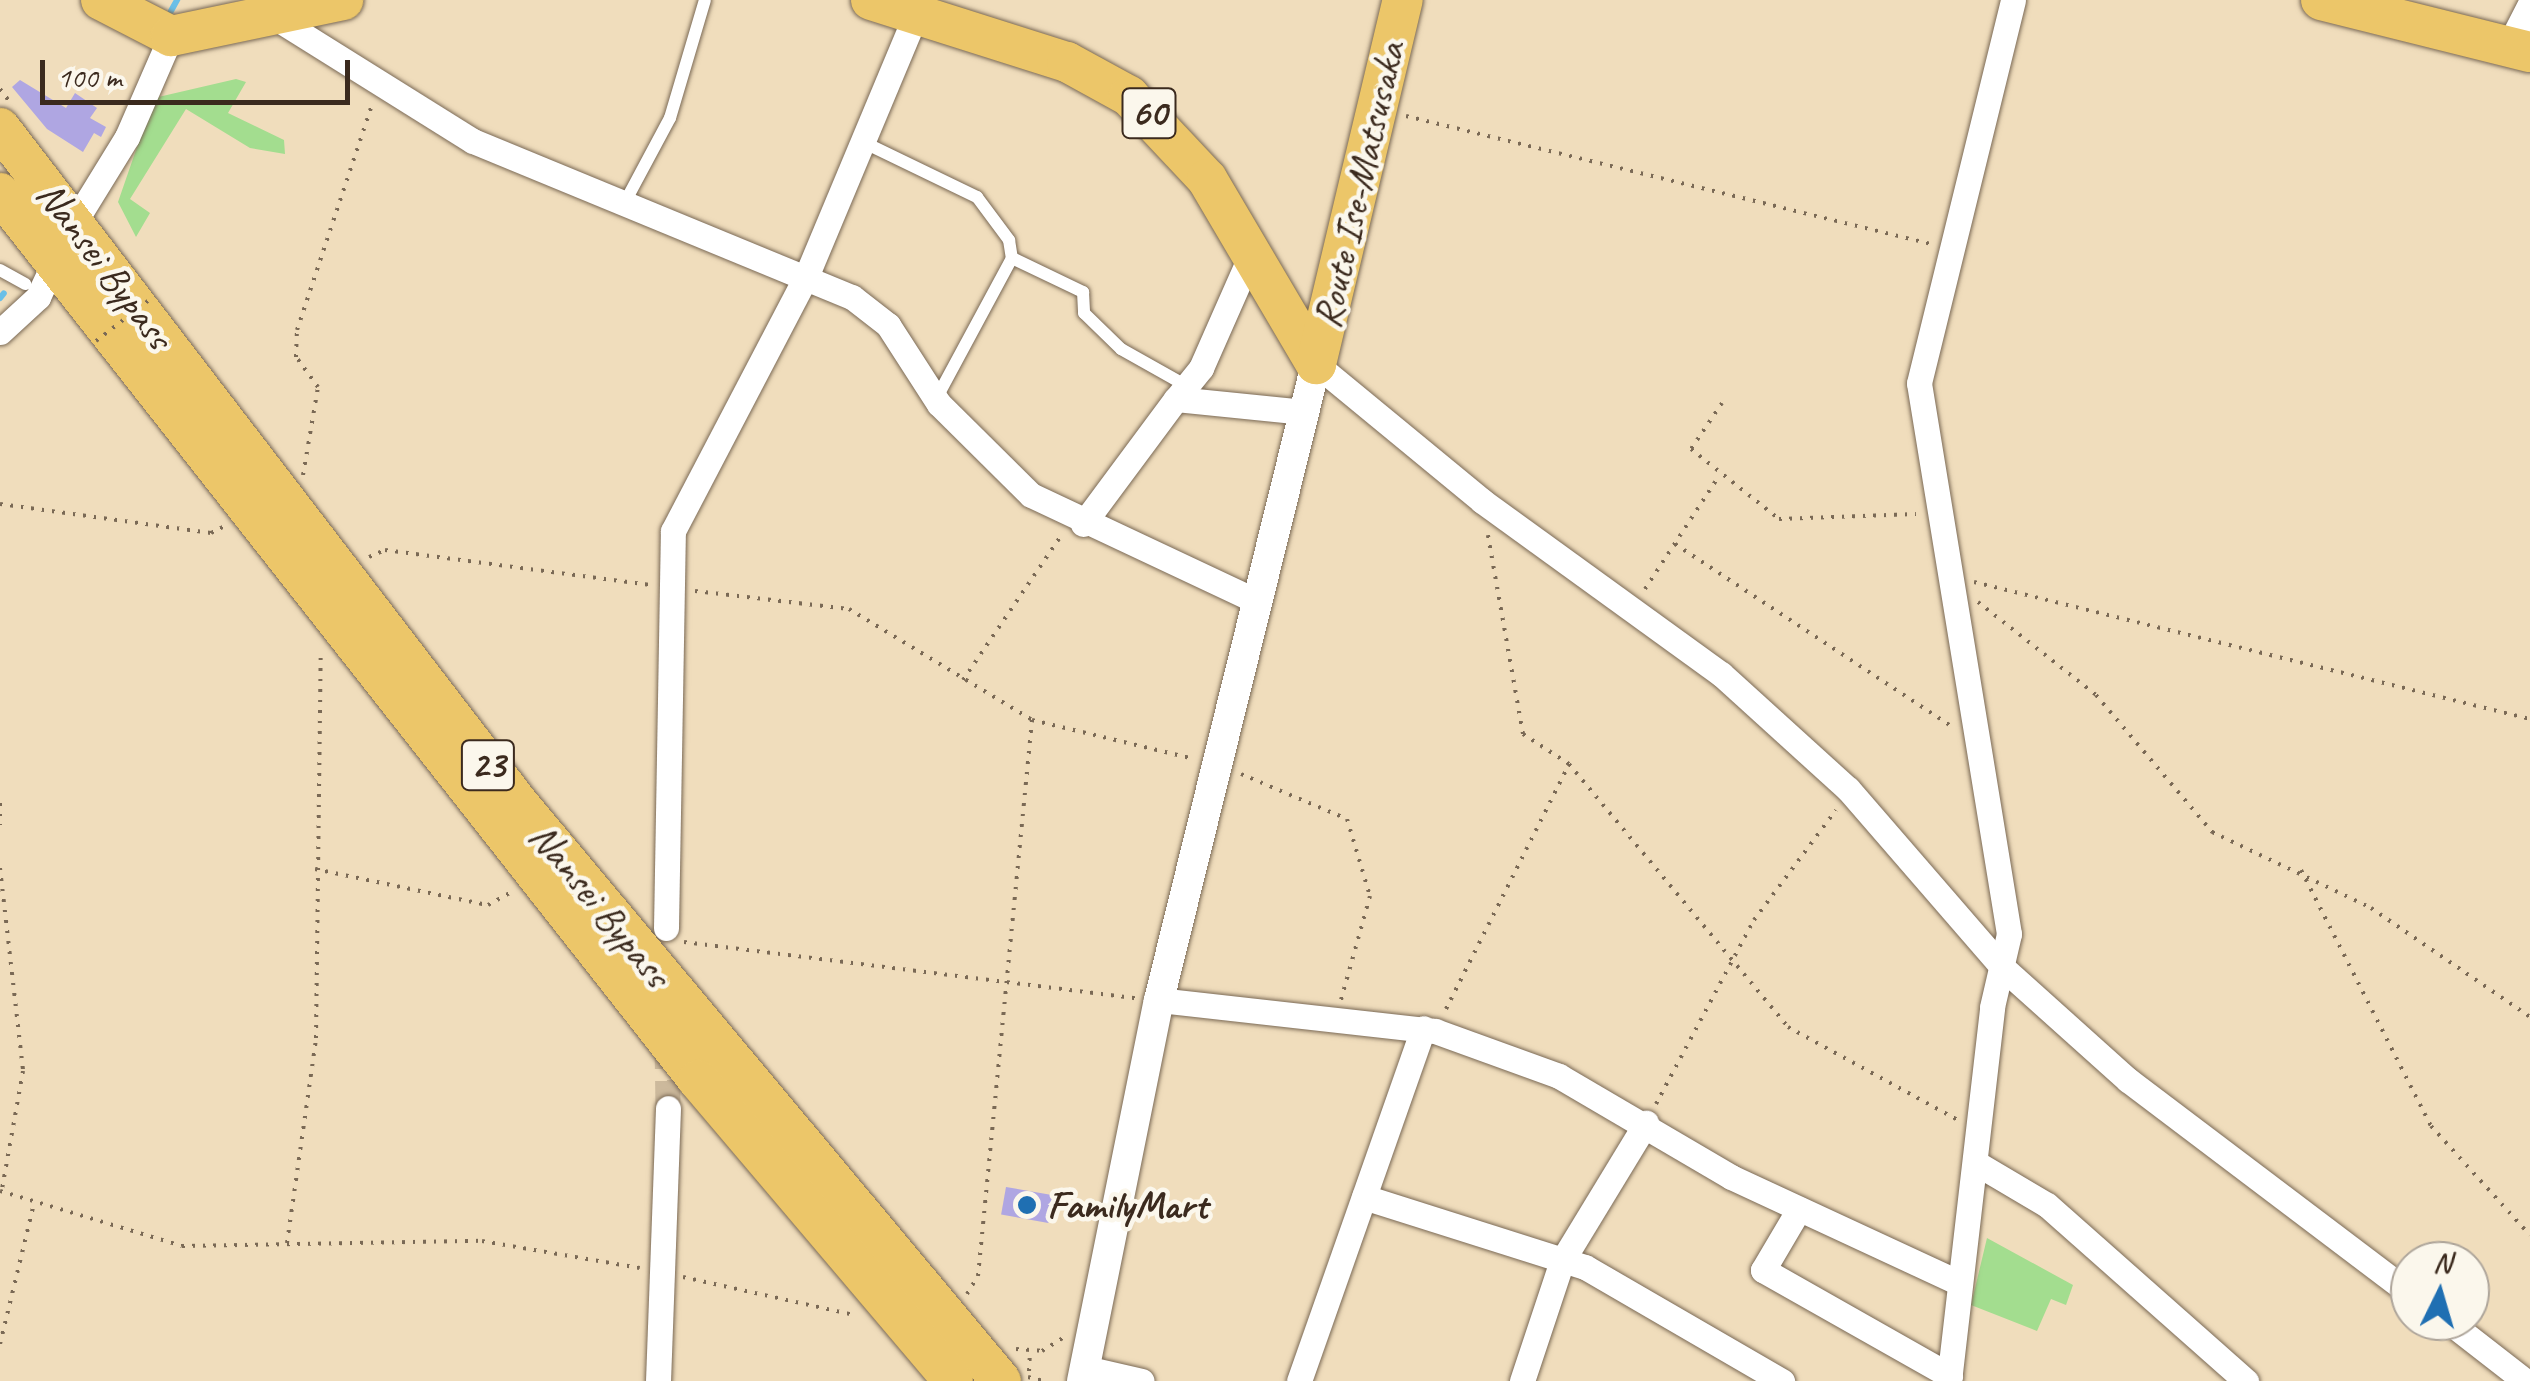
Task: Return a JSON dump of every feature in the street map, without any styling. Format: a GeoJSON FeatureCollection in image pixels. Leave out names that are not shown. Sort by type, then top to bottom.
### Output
{"type":"FeatureCollection","features":[{"type":"Feature","properties":{"kind":"main road"},"geometry":{"type":"LineString","coordinates":[[102,0],[170,36],[276,18],[344,0]]}},
{"type":"Feature","properties":{"kind":"main road","name":"Route Ise-Matsusaka"},"geometry":{"type":"LineString","coordinates":[[870,0],[920,6],[1068,62],[1129,96],[1207,178],[1316,364]]}},
{"type":"Feature","properties":{"kind":"main road","name":"Route Ise-Matsusaka"},"geometry":{"type":"LineString","coordinates":[[1316,364],[1403,0]]}},
{"type":"Feature","properties":{"kind":"main road"},"geometry":{"type":"LineString","coordinates":[[2322,0],[2519,49]]}},
{"type":"Feature","properties":{"kind":"main road","name":"Nansei Bypass"},"geometry":{"type":"LineString","coordinates":[[0,128],[530,818],[1014,1379]]}},
{"type":"Feature","properties":{"kind":"main road","name":"Nansei Bypass"},"geometry":{"type":"LineString","coordinates":[[0,193],[39,273],[698,1080],[954,1381]]}},
{"type":"Feature","properties":{"kind":"street"},"geometry":{"type":"LineString","coordinates":[[1800,1209],[1762,1270],[1949,1378],[2004,968],[2006,907],[1919,384],[2013,0]]}},
{"type":"Feature","properties":{"kind":"street"},"geometry":{"type":"LineString","coordinates":[[2519,49],[2524,3]]}},
{"type":"Feature","properties":{"kind":"street"},"geometry":{"type":"LineString","coordinates":[[666,928],[673,531],[806,277],[920,6]]}},
{"type":"Feature","properties":{"kind":"street"},"geometry":{"type":"LineString","coordinates":[[276,18],[474,141],[806,277],[888,325],[936,400],[1032,495],[1077,523],[1256,601]]}},
{"type":"Feature","properties":{"kind":"street"},"geometry":{"type":"LineString","coordinates":[[74,223],[128,137],[170,36]]}},
{"type":"Feature","properties":{"kind":"street"},"geometry":{"type":"LineString","coordinates":[[1077,523],[1182,392],[1250,257]]}},
{"type":"Feature","properties":{"kind":"street"},"geometry":{"type":"LineString","coordinates":[[0,332],[38,297],[39,273]]}},
{"type":"Feature","properties":{"kind":"street"},"geometry":{"type":"LineString","coordinates":[[1142,1381],[1084,1374],[1159,1000],[1316,364],[1482,501],[1721,674],[1848,789],[2004,968],[2128,1080],[2390,1278]]}},
{"type":"Feature","properties":{"kind":"street"},"geometry":{"type":"LineString","coordinates":[[1182,392],[1304,412]]}},
{"type":"Feature","properties":{"kind":"street"},"geometry":{"type":"LineString","coordinates":[[1159,1000],[1429,1030],[1559,1076],[1800,1209],[1959,1283]]}},
{"type":"Feature","properties":{"kind":"street"},"geometry":{"type":"LineString","coordinates":[[1299,1381],[1429,1030]]}},
{"type":"Feature","properties":{"kind":"street"},"geometry":{"type":"LineString","coordinates":[[658,1381],[668,1108]]}},
{"type":"Feature","properties":{"kind":"street"},"geometry":{"type":"LineString","coordinates":[[1522,1381],[1562,1261],[1646,1123]]}},
{"type":"Feature","properties":{"kind":"street"},"geometry":{"type":"LineString","coordinates":[[1976,1163],[2047,1205],[2246,1381]]}},
{"type":"Feature","properties":{"kind":"street"},"geometry":{"type":"LineString","coordinates":[[1364,1197],[1562,1261],[1782,1381]]}},
{"type":"Feature","properties":{"kind":"street"},"geometry":{"type":"LineString","coordinates":[[2474,1341],[2525,1381]]}},
{"type":"Feature","properties":{"kind":"lane"},"geometry":{"type":"LineString","coordinates":[[624,204],[670,118],[706,0]]}},
{"type":"Feature","properties":{"kind":"lane"},"geometry":{"type":"LineString","coordinates":[[860,141],[977,197],[1001,222],[1012,258],[936,400]]}},
{"type":"Feature","properties":{"kind":"lane"},"geometry":{"type":"LineString","coordinates":[[1012,258],[1083,292],[1084,313],[1121,349],[1182,392]]}},
{"type":"Feature","properties":{"kind":"lane"},"geometry":{"type":"LineString","coordinates":[[0,270],[39,273]]}},
{"type":"Feature","properties":{"kind":"path"},"geometry":{"type":"LineString","coordinates":[[301,478],[318,387],[296,358],[297,330],[379,84]]}},
{"type":"Feature","properties":{"kind":"path"},"geometry":{"type":"LineString","coordinates":[[1377,108],[1951,249]]}},
{"type":"Feature","properties":{"kind":"path"},"geometry":{"type":"LineString","coordinates":[[96,341],[153,298]]}},
{"type":"Feature","properties":{"kind":"path"},"geometry":{"type":"LineString","coordinates":[[1722,403],[1691,449],[1719,476],[1779,519],[1940,514]]}},
{"type":"Feature","properties":{"kind":"path"},"geometry":{"type":"LineString","coordinates":[[1632,610],[1719,476]]}},
{"type":"Feature","properties":{"kind":"path"},"geometry":{"type":"LineString","coordinates":[[1482,501],[1524,734],[1569,764],[1788,1027],[1980,1132]]}},
{"type":"Feature","properties":{"kind":"path"},"geometry":{"type":"LineString","coordinates":[[0,504],[211,532],[229,524]]}},
{"type":"Feature","properties":{"kind":"path"},"geometry":{"type":"LineString","coordinates":[[962,680],[1077,523]]}},
{"type":"Feature","properties":{"kind":"path"},"geometry":{"type":"LineString","coordinates":[[1674,544],[1980,746]]}},
{"type":"Feature","properties":{"kind":"path"},"geometry":{"type":"LineString","coordinates":[[362,560],[385,550],[849,609],[1032,720],[1215,764],[1348,819],[1370,896],[1335,1019]]}},
{"type":"Feature","properties":{"kind":"path"},"geometry":{"type":"LineString","coordinates":[[2530,719],[1968,580],[1992,618],[2113,712],[2197,820],[2302,870],[2530,1017]]}},
{"type":"Feature","properties":{"kind":"path"},"geometry":{"type":"LineString","coordinates":[[287,1243],[316,1038],[322,644]]}},
{"type":"Feature","properties":{"kind":"path"},"geometry":{"type":"LineString","coordinates":[[964,1298],[978,1276],[1032,720]]}},
{"type":"Feature","properties":{"kind":"path"},"geometry":{"type":"LineString","coordinates":[[1429,1030],[1569,764]]}},
{"type":"Feature","properties":{"kind":"path"},"geometry":{"type":"LineString","coordinates":[[1646,1123],[1731,962],[1848,789]]}},
{"type":"Feature","properties":{"kind":"path"},"geometry":{"type":"LineString","coordinates":[[0,803],[0,825]]}},
{"type":"Feature","properties":{"kind":"path"},"geometry":{"type":"LineString","coordinates":[[0,868],[23,1071],[1,1192],[182,1246],[482,1241],[662,1272],[857,1315]]}},
{"type":"Feature","properties":{"kind":"path"},"geometry":{"type":"LineString","coordinates":[[316,870],[488,905],[515,890]]}},
{"type":"Feature","properties":{"kind":"path"},"geometry":{"type":"LineString","coordinates":[[2302,870],[2431,1126],[2530,1235]]}},
{"type":"Feature","properties":{"kind":"path"},"geometry":{"type":"LineString","coordinates":[[669,955],[684,942],[1005,986],[1159,1000]]}},
{"type":"Feature","properties":{"kind":"path"},"geometry":{"type":"LineString","coordinates":[[0,1344],[34,1203]]}},
{"type":"Feature","properties":{"kind":"path"},"geometry":{"type":"LineString","coordinates":[[1014,1379],[1044,1381]]}},
{"type":"Feature","properties":{"kind":"green space"},"geometry":{"type":"Polygon","coordinates":[[[236,79],[246,82],[228,113],[284,140],[285,154],[250,148],[186,109],[130,199],[150,213],[136,237],[118,202],[154,98],[236,79]]]}},
{"type":"Feature","properties":{"kind":"green space"},"geometry":{"type":"Polygon","coordinates":[[[1987,1238],[2073,1285],[2066,1305],[2051,1299],[2037,1331],[1971,1305],[1987,1238]]]}},
{"type":"Feature","properties":{"kind":"building"},"geometry":{"type":"Polygon","coordinates":[[[20,80],[66,108],[75,93],[97,108],[90,118],[106,127],[101,137],[94,133],[83,152],[47,129],[12,87],[20,80]]]}},
{"type":"Feature","properties":{"kind":"building","name":"FamilyMart"},"geometry":{"type":"Polygon","coordinates":[[[1006,1187],[1053,1195],[1048,1223],[1001,1215],[1006,1187]]]}},
{"type":"Feature","properties":{"kind":"waterway"},"geometry":{"type":"LineString","coordinates":[[171,11],[177,0]]}},
{"type":"Feature","properties":{"kind":"waterway"},"geometry":{"type":"LineString","coordinates":[[0,298],[4,293]]}},
{"type":"Feature","properties":{"kind":"tunnel"},"geometry":{"type":"LineString","coordinates":[[667,1043],[668,1108]]}},
{"type":"Feature","properties":{"kind":"place","name":"FamilyMart"},"geometry":{"type":"Point","coordinates":[1027,1205]}}]}
